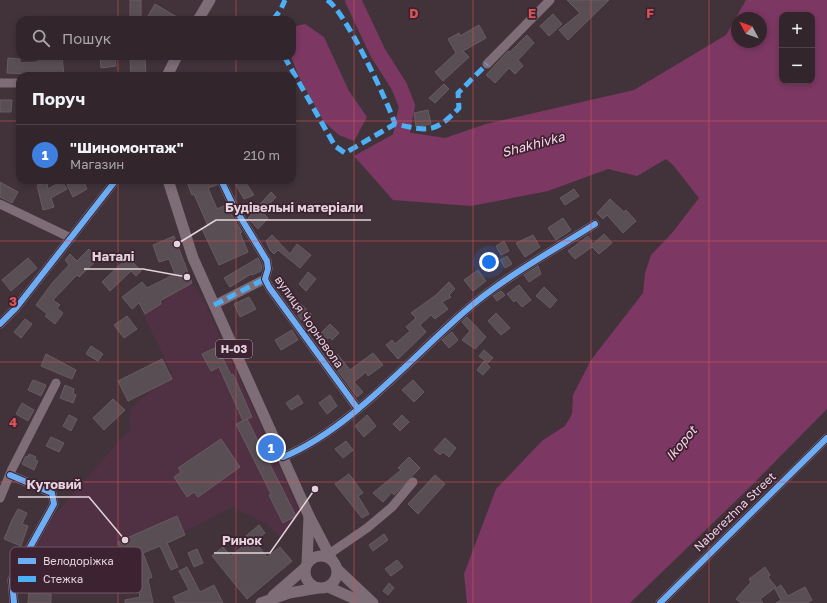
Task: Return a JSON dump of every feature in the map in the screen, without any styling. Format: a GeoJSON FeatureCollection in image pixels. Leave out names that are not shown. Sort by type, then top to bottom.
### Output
{"type":"FeatureCollection","features":[{"type":"Feature","properties":{"kind":"main road"},"geometry":{"type":"LineString","coordinates":[[200,16],[210,0]]}},
{"type":"Feature","properties":{"kind":"main road"},"geometry":{"type":"LineString","coordinates":[[169,72],[175,60]]}},
{"type":"Feature","properties":{"kind":"main road","name":"Н-03"},"geometry":{"type":"LineString","coordinates":[[169,184],[193,258],[309,516],[332,561],[373,603]]}},
{"type":"Feature","properties":{"kind":"main road","name":"Н-03"},"geometry":{"type":"LineString","coordinates":[[309,516],[305,574],[309,583],[364,603]]}},
{"type":"Feature","properties":{"kind":"main road"},"geometry":{"type":"LineString","coordinates":[[321,556],[332,561],[336,580],[323,588],[265,601],[306,566],[311,559],[321,556]]}},
{"type":"Feature","properties":{"kind":"street"},"geometry":{"type":"LineString","coordinates":[[487,64],[547,1]]}},
{"type":"Feature","properties":{"kind":"street"},"geometry":{"type":"LineString","coordinates":[[0,83],[16,83]]}},
{"type":"Feature","properties":{"kind":"street"},"geometry":{"type":"LineString","coordinates":[[0,324],[16,308],[113,184]]}},
{"type":"Feature","properties":{"kind":"street","name":"вулиця Чорновола"},"geometry":{"type":"LineString","coordinates":[[223,184],[267,261],[268,269],[265,279],[358,409]]}},
{"type":"Feature","properties":{"kind":"street"},"geometry":{"type":"LineString","coordinates":[[0,204],[71,238]]}},
{"type":"Feature","properties":{"kind":"street"},"geometry":{"type":"LineString","coordinates":[[283,457],[305,448],[358,409],[465,311],[507,280],[595,224]]}},
{"type":"Feature","properties":{"kind":"street"},"geometry":{"type":"LineString","coordinates":[[214,305],[265,279]]}},
{"type":"Feature","properties":{"kind":"street"},"geometry":{"type":"LineString","coordinates":[[0,498],[56,384]]}},
{"type":"Feature","properties":{"kind":"street","name":"Naberezhna Street"},"geometry":{"type":"LineString","coordinates":[[660,603],[827,438]]}},
{"type":"Feature","properties":{"kind":"street"},"geometry":{"type":"LineString","coordinates":[[10,475],[52,493],[54,504],[30,547]]}},
{"type":"Feature","properties":{"kind":"street"},"geometry":{"type":"LineString","coordinates":[[332,561],[392,507],[413,482]]}},
{"type":"Feature","properties":{"kind":"street"},"geometry":{"type":"LineString","coordinates":[[13,593],[14,603]]}},
{"type":"Feature","properties":{"kind":"shaded area"},"geometry":{"type":"Polygon","coordinates":[[[191,283],[202,296],[301,514],[281,538],[267,524],[232,507],[145,552],[142,552],[142,547],[37,547],[52,518],[130,429],[129,410],[172,373],[143,314],[191,283]]]}},
{"type":"Feature","properties":{"kind":"water","name":"Ikopot"},"geometry":{"type":"Polygon","coordinates":[[[746,0],[827,0],[827,409],[748,489],[630,603],[467,603],[464,574],[496,489],[543,440],[565,426],[572,414],[573,395],[591,360],[643,293],[645,273],[651,255],[672,233],[699,198],[673,165],[666,159],[637,176],[608,169],[548,191],[471,206],[393,200],[354,156],[399,131],[445,138],[486,124],[634,90],[726,35],[731,26],[731,48],[767,48],[767,12],[739,12],[746,0]]]}},
{"type":"Feature","properties":{"kind":"water"},"geometry":{"type":"Polygon","coordinates":[[[305,24],[324,37],[349,91],[367,117],[354,141],[339,135],[324,122],[298,75],[292,60],[296,60],[296,26],[305,24]]]}},
{"type":"Feature","properties":{"kind":"building"},"geometry":{"type":"Polygon","coordinates":[[[130,0],[141,0],[141,16],[130,16],[130,0]]]}},
{"type":"Feature","properties":{"kind":"building"},"geometry":{"type":"Polygon","coordinates":[[[567,0],[609,0],[568,40],[559,30],[580,13],[567,0]]]}},
{"type":"Feature","properties":{"kind":"building"},"geometry":{"type":"Polygon","coordinates":[[[155,4],[175,16],[148,16],[155,4]]]}},
{"type":"Feature","properties":{"kind":"building"},"geometry":{"type":"Polygon","coordinates":[[[553,14],[562,24],[549,36],[540,26],[553,14]]]}},
{"type":"Feature","properties":{"kind":"building"},"geometry":{"type":"Polygon","coordinates":[[[479,25],[486,38],[463,51],[469,57],[443,81],[435,72],[456,53],[448,39],[459,33],[460,36],[479,25]]]}},
{"type":"Feature","properties":{"kind":"building"},"geometry":{"type":"Polygon","coordinates":[[[527,35],[534,43],[518,60],[523,66],[515,74],[509,68],[495,83],[486,75],[508,51],[510,52],[527,35]]]}},
{"type":"Feature","properties":{"kind":"building"},"geometry":{"type":"Polygon","coordinates":[[[8,58],[20,60],[20,63],[38,62],[38,60],[62,60],[64,72],[7,73],[8,58]]]}},
{"type":"Feature","properties":{"kind":"building"},"geometry":{"type":"Polygon","coordinates":[[[100,60],[115,60],[116,66],[101,68],[100,60]]]}},
{"type":"Feature","properties":{"kind":"building"},"geometry":{"type":"Polygon","coordinates":[[[130,60],[145,60],[146,72],[131,72],[130,60]]]}},
{"type":"Feature","properties":{"kind":"building"},"geometry":{"type":"Polygon","coordinates":[[[444,84],[449,89],[435,103],[429,98],[444,84]]]}},
{"type":"Feature","properties":{"kind":"building"},"geometry":{"type":"Polygon","coordinates":[[[0,100],[12,100],[11,112],[0,112],[0,100]]]}},
{"type":"Feature","properties":{"kind":"building"},"geometry":{"type":"Polygon","coordinates":[[[428,110],[431,124],[416,127],[414,113],[428,110]]]}},
{"type":"Feature","properties":{"kind":"building"},"geometry":{"type":"Polygon","coordinates":[[[0,182],[18,192],[12,203],[0,197],[0,182]]]}},
{"type":"Feature","properties":{"kind":"building"},"geometry":{"type":"Polygon","coordinates":[[[47,184],[48,189],[57,184],[64,184],[67,189],[51,198],[54,207],[43,210],[37,185],[47,184]]]}},
{"type":"Feature","properties":{"kind":"building"},"geometry":{"type":"Polygon","coordinates":[[[85,184],[87,189],[73,197],[67,185],[85,184]]]}},
{"type":"Feature","properties":{"kind":"building"},"geometry":{"type":"Polygon","coordinates":[[[188,184],[217,184],[208,188],[217,209],[226,205],[242,232],[240,233],[248,252],[219,265],[202,229],[208,226],[194,194],[192,195],[188,184]]]}},
{"type":"Feature","properties":{"kind":"building"},"geometry":{"type":"Polygon","coordinates":[[[235,184],[247,184],[254,195],[244,199],[235,184]]]}},
{"type":"Feature","properties":{"kind":"building"},"geometry":{"type":"Polygon","coordinates":[[[574,189],[579,196],[565,205],[560,198],[574,189]]]}},
{"type":"Feature","properties":{"kind":"building"},"geometry":{"type":"Polygon","coordinates":[[[271,192],[276,197],[262,212],[268,218],[258,229],[248,218],[271,192]]]}},
{"type":"Feature","properties":{"kind":"building"},"geometry":{"type":"Polygon","coordinates":[[[610,199],[624,212],[626,210],[636,221],[623,233],[607,215],[603,219],[597,213],[610,199]]]}},
{"type":"Feature","properties":{"kind":"building"},"geometry":{"type":"Polygon","coordinates":[[[563,218],[571,230],[556,240],[548,228],[563,218]]]}},
{"type":"Feature","properties":{"kind":"building"},"geometry":{"type":"Polygon","coordinates":[[[604,234],[612,243],[599,254],[592,247],[575,259],[568,251],[588,236],[593,244],[604,234]]]}},
{"type":"Feature","properties":{"kind":"building"},"geometry":{"type":"Polygon","coordinates":[[[272,235],[290,254],[297,244],[311,255],[300,268],[278,250],[274,254],[270,250],[266,241],[272,235]]]}},
{"type":"Feature","properties":{"kind":"building"},"geometry":{"type":"Polygon","coordinates":[[[533,235],[540,247],[525,257],[516,243],[533,235]]]}},
{"type":"Feature","properties":{"kind":"building"},"geometry":{"type":"Polygon","coordinates":[[[174,236],[192,283],[160,301],[161,304],[145,314],[139,303],[132,309],[122,297],[142,282],[147,288],[175,274],[169,259],[159,262],[153,245],[174,236]]]}},
{"type":"Feature","properties":{"kind":"building"},"geometry":{"type":"Polygon","coordinates":[[[504,241],[509,251],[501,255],[496,246],[504,241]]]}},
{"type":"Feature","properties":{"kind":"building"},"geometry":{"type":"Polygon","coordinates":[[[89,249],[98,259],[79,277],[77,275],[53,300],[60,305],[57,308],[63,313],[55,324],[45,316],[47,314],[36,305],[53,282],[69,265],[65,260],[70,254],[77,261],[89,249]]]}},
{"type":"Feature","properties":{"kind":"building"},"geometry":{"type":"Polygon","coordinates":[[[507,256],[512,264],[505,268],[500,260],[507,256]]]}},
{"type":"Feature","properties":{"kind":"building"},"geometry":{"type":"Polygon","coordinates":[[[128,257],[141,271],[136,276],[131,271],[110,291],[102,282],[128,257]]]}},
{"type":"Feature","properties":{"kind":"building"},"geometry":{"type":"Polygon","coordinates":[[[28,258],[37,268],[11,291],[2,280],[28,258]]]}},
{"type":"Feature","properties":{"kind":"building"},"geometry":{"type":"Polygon","coordinates":[[[258,258],[262,266],[261,271],[252,275],[251,274],[230,287],[224,278],[258,258]]]}},
{"type":"Feature","properties":{"kind":"building"},"geometry":{"type":"Polygon","coordinates":[[[538,266],[541,274],[529,282],[524,275],[538,266]]]}},
{"type":"Feature","properties":{"kind":"building"},"geometry":{"type":"Polygon","coordinates":[[[478,270],[486,281],[473,291],[464,280],[478,270]]]}},
{"type":"Feature","properties":{"kind":"building"},"geometry":{"type":"Polygon","coordinates":[[[308,272],[316,279],[306,291],[299,284],[308,272]]]}},
{"type":"Feature","properties":{"kind":"building"},"geometry":{"type":"Polygon","coordinates":[[[449,282],[455,289],[449,295],[451,297],[442,302],[448,309],[435,319],[431,315],[420,325],[426,332],[398,359],[386,345],[392,340],[395,344],[410,331],[406,327],[416,318],[411,313],[436,295],[449,282]]]}},
{"type":"Feature","properties":{"kind":"building"},"geometry":{"type":"Polygon","coordinates":[[[519,285],[531,300],[522,307],[516,300],[514,302],[507,294],[519,285]]]}},
{"type":"Feature","properties":{"kind":"building"},"geometry":{"type":"Polygon","coordinates":[[[544,287],[557,300],[550,308],[536,296],[544,287]]]}},
{"type":"Feature","properties":{"kind":"building"},"geometry":{"type":"Polygon","coordinates":[[[501,291],[505,295],[497,301],[493,296],[501,291]]]}},
{"type":"Feature","properties":{"kind":"building"},"geometry":{"type":"Polygon","coordinates":[[[249,297],[256,309],[240,317],[234,304],[249,297]]]}},
{"type":"Feature","properties":{"kind":"building"},"geometry":{"type":"Polygon","coordinates":[[[300,303],[312,315],[304,324],[294,310],[300,303]]]}},
{"type":"Feature","properties":{"kind":"building"},"geometry":{"type":"Polygon","coordinates":[[[496,313],[510,328],[501,335],[488,321],[496,313]]]}},
{"type":"Feature","properties":{"kind":"building"},"geometry":{"type":"Polygon","coordinates":[[[127,316],[137,329],[124,338],[114,325],[127,316]]]}},
{"type":"Feature","properties":{"kind":"building"},"geometry":{"type":"Polygon","coordinates":[[[467,317],[486,337],[475,349],[462,340],[470,331],[462,322],[467,317]]]}},
{"type":"Feature","properties":{"kind":"building"},"geometry":{"type":"Polygon","coordinates":[[[25,319],[32,324],[21,338],[14,332],[25,319]]]}},
{"type":"Feature","properties":{"kind":"building"},"geometry":{"type":"Polygon","coordinates":[[[330,324],[339,333],[332,340],[330,337],[328,339],[321,333],[330,324]]]}},
{"type":"Feature","properties":{"kind":"building"},"geometry":{"type":"Polygon","coordinates":[[[292,330],[298,340],[281,350],[275,340],[292,330]]]}},
{"type":"Feature","properties":{"kind":"building"},"geometry":{"type":"Polygon","coordinates":[[[452,332],[458,340],[449,348],[442,340],[452,332]]]}},
{"type":"Feature","properties":{"kind":"building"},"geometry":{"type":"Polygon","coordinates":[[[91,346],[103,354],[98,361],[86,354],[91,346]]]}},
{"type":"Feature","properties":{"kind":"building"},"geometry":{"type":"Polygon","coordinates":[[[217,347],[231,375],[233,374],[252,417],[243,421],[219,367],[211,371],[202,354],[217,347]]]}},
{"type":"Feature","properties":{"kind":"building"},"geometry":{"type":"Polygon","coordinates":[[[484,350],[493,358],[488,363],[479,356],[484,350]]]}},
{"type":"Feature","properties":{"kind":"building"},"geometry":{"type":"Polygon","coordinates":[[[373,353],[383,365],[368,376],[366,372],[354,382],[363,392],[357,397],[330,360],[337,354],[350,370],[373,353]]]}},
{"type":"Feature","properties":{"kind":"building"},"geometry":{"type":"Polygon","coordinates":[[[46,354],[76,370],[72,379],[41,366],[46,354]]]}},
{"type":"Feature","properties":{"kind":"building"},"geometry":{"type":"Polygon","coordinates":[[[162,359],[172,379],[128,401],[118,381],[162,359]]]}},
{"type":"Feature","properties":{"kind":"building"},"geometry":{"type":"Polygon","coordinates":[[[484,361],[490,367],[483,375],[477,370],[484,361]]]}},
{"type":"Feature","properties":{"kind":"building"},"geometry":{"type":"Polygon","coordinates":[[[33,380],[46,385],[41,396],[28,390],[33,380]]]}},
{"type":"Feature","properties":{"kind":"building"},"geometry":{"type":"Polygon","coordinates":[[[413,380],[424,392],[414,402],[402,390],[413,380]]]}},
{"type":"Feature","properties":{"kind":"building"},"geometry":{"type":"Polygon","coordinates":[[[65,385],[74,389],[73,393],[76,395],[73,403],[60,398],[65,385]]]}},
{"type":"Feature","properties":{"kind":"building"},"geometry":{"type":"Polygon","coordinates":[[[298,395],[303,403],[291,410],[286,403],[298,395]]]}},
{"type":"Feature","properties":{"kind":"building"},"geometry":{"type":"Polygon","coordinates":[[[330,395],[337,406],[327,414],[319,403],[330,395]]]}},
{"type":"Feature","properties":{"kind":"building"},"geometry":{"type":"Polygon","coordinates":[[[113,399],[125,410],[104,430],[93,418],[113,399]]]}},
{"type":"Feature","properties":{"kind":"building"},"geometry":{"type":"Polygon","coordinates":[[[22,403],[34,410],[28,421],[16,414],[22,403]]]}},
{"type":"Feature","properties":{"kind":"building"},"geometry":{"type":"Polygon","coordinates":[[[69,415],[77,419],[71,431],[63,426],[69,415]]]}},
{"type":"Feature","properties":{"kind":"building"},"geometry":{"type":"Polygon","coordinates":[[[367,415],[376,426],[364,437],[355,426],[367,415]]]}},
{"type":"Feature","properties":{"kind":"building"},"geometry":{"type":"Polygon","coordinates":[[[402,415],[409,422],[400,431],[393,424],[402,415]]]}},
{"type":"Feature","properties":{"kind":"building"},"geometry":{"type":"Polygon","coordinates":[[[247,419],[296,516],[283,523],[269,495],[271,494],[236,424],[247,419]]]}},
{"type":"Feature","properties":{"kind":"building"},"geometry":{"type":"Polygon","coordinates":[[[51,437],[64,443],[59,452],[46,446],[51,437]]]}},
{"type":"Feature","properties":{"kind":"building"},"geometry":{"type":"Polygon","coordinates":[[[445,438],[456,448],[449,457],[443,452],[440,455],[434,450],[445,438]]]}},
{"type":"Feature","properties":{"kind":"building"},"geometry":{"type":"Polygon","coordinates":[[[221,439],[240,467],[198,497],[194,492],[187,497],[174,477],[181,472],[178,468],[221,439]]]}},
{"type":"Feature","properties":{"kind":"building"},"geometry":{"type":"Polygon","coordinates":[[[346,441],[353,450],[343,458],[335,449],[346,441]]]}},
{"type":"Feature","properties":{"kind":"building"},"geometry":{"type":"Polygon","coordinates":[[[29,454],[36,457],[35,460],[38,461],[34,470],[22,464],[26,456],[28,457],[29,454]]]}},
{"type":"Feature","properties":{"kind":"building"},"geometry":{"type":"Polygon","coordinates":[[[409,457],[420,468],[394,495],[392,492],[383,502],[373,493],[401,470],[398,468],[409,457]]]}},
{"type":"Feature","properties":{"kind":"building"},"geometry":{"type":"Polygon","coordinates":[[[349,474],[363,493],[358,496],[369,514],[362,518],[335,484],[349,474]]]}},
{"type":"Feature","properties":{"kind":"building"},"geometry":{"type":"Polygon","coordinates":[[[435,475],[445,484],[418,514],[408,504],[435,475]]]}},
{"type":"Feature","properties":{"kind":"building"},"geometry":{"type":"Polygon","coordinates":[[[18,509],[27,513],[22,524],[28,526],[21,546],[4,539],[18,509]]]}},
{"type":"Feature","properties":{"kind":"building"},"geometry":{"type":"Polygon","coordinates":[[[177,516],[185,535],[167,543],[178,567],[171,570],[160,546],[143,553],[152,577],[148,579],[153,603],[125,603],[125,600],[140,597],[139,593],[142,593],[142,547],[120,547],[118,542],[177,516]]]}},
{"type":"Feature","properties":{"kind":"building"},"geometry":{"type":"Polygon","coordinates":[[[259,525],[265,533],[255,542],[267,557],[280,547],[292,561],[247,599],[212,556],[223,547],[231,556],[244,545],[240,541],[259,525]]]}},
{"type":"Feature","properties":{"kind":"building"},"geometry":{"type":"Polygon","coordinates":[[[384,534],[388,540],[373,551],[369,545],[384,534]]]}},
{"type":"Feature","properties":{"kind":"building"},"geometry":{"type":"Polygon","coordinates":[[[197,549],[203,563],[194,567],[188,553],[197,549]]]}},
{"type":"Feature","properties":{"kind":"building"},"geometry":{"type":"Polygon","coordinates":[[[397,560],[403,567],[391,576],[385,569],[397,560]]]}},
{"type":"Feature","properties":{"kind":"building"},"geometry":{"type":"Polygon","coordinates":[[[187,567],[200,592],[214,585],[223,603],[176,603],[173,597],[189,590],[179,571],[187,567]]]}},
{"type":"Feature","properties":{"kind":"building"},"geometry":{"type":"Polygon","coordinates":[[[765,567],[770,575],[768,577],[776,587],[760,599],[763,603],[741,603],[736,599],[751,582],[749,579],[765,567]]]}},
{"type":"Feature","properties":{"kind":"building"},"geometry":{"type":"Polygon","coordinates":[[[389,583],[394,588],[388,595],[383,591],[389,583]]]}},
{"type":"Feature","properties":{"kind":"building"},"geometry":{"type":"Polygon","coordinates":[[[781,585],[788,596],[805,587],[812,600],[807,603],[776,603],[781,600],[775,589],[781,585]]]}},
{"type":"Feature","properties":{"kind":"building"},"geometry":{"type":"Polygon","coordinates":[[[29,593],[51,594],[51,603],[28,603],[29,593]]]}},
{"type":"Feature","properties":{"kind":"waterway","name":"Shakhivka"},"geometry":{"type":"LineString","coordinates":[[353,0],[378,53],[399,86],[407,106],[399,145],[404,151]]}},
{"type":"Feature","properties":{"kind":"marked path"},"geometry":{"type":"LineString","coordinates":[[276,16],[285,0]]}},
{"type":"Feature","properties":{"kind":"marked path"},"geometry":{"type":"LineString","coordinates":[[327,0],[335,7],[344,20],[365,57],[395,124]]}},
{"type":"Feature","properties":{"kind":"marked path"},"geometry":{"type":"LineString","coordinates":[[286,60],[293,72]]}},
{"type":"Feature","properties":{"kind":"marked path"},"geometry":{"type":"LineString","coordinates":[[296,77],[335,146],[345,153],[395,124],[424,129],[437,126],[459,108],[458,93],[487,64]]}},
{"type":"Feature","properties":{"kind":"marked path"},"geometry":{"type":"LineString","coordinates":[[214,305],[265,279]]}},
{"type":"Feature","properties":{"kind":"cycle path"},"geometry":{"type":"LineString","coordinates":[[0,324],[16,308],[113,184]]}},
{"type":"Feature","properties":{"kind":"cycle path"},"geometry":{"type":"LineString","coordinates":[[223,184],[233,205],[267,261],[268,269],[265,279],[269,287],[358,409]]}},
{"type":"Feature","properties":{"kind":"cycle path"},"geometry":{"type":"LineString","coordinates":[[283,457],[308,445],[332,430],[355,412],[464,312],[495,287],[595,224]]}},
{"type":"Feature","properties":{"kind":"cycle path"},"geometry":{"type":"LineString","coordinates":[[660,603],[827,438]]}},
{"type":"Feature","properties":{"kind":"cycle path"},"geometry":{"type":"LineString","coordinates":[[10,475],[52,493],[54,504],[30,547]]}},
{"type":"Feature","properties":{"kind":"cycle path"},"geometry":{"type":"LineString","coordinates":[[13,593],[14,603]]}},
{"type":"Feature","properties":{"kind":"place","name":"Будівельні матеріали"},"geometry":{"type":"Point","coordinates":[177,244]}},
{"type":"Feature","properties":{"kind":"place","name":"Наталі"},"geometry":{"type":"Point","coordinates":[187,277]}},
{"type":"Feature","properties":{"kind":"place","name":"\"Шиномонтаж\""},"geometry":{"type":"Point","coordinates":[271,448]}},
{"type":"Feature","properties":{"kind":"place","name":"Ринок"},"geometry":{"type":"Point","coordinates":[315,489]}},
{"type":"Feature","properties":{"kind":"place","name":"Кутовий"},"geometry":{"type":"Point","coordinates":[125,540]}}]}
